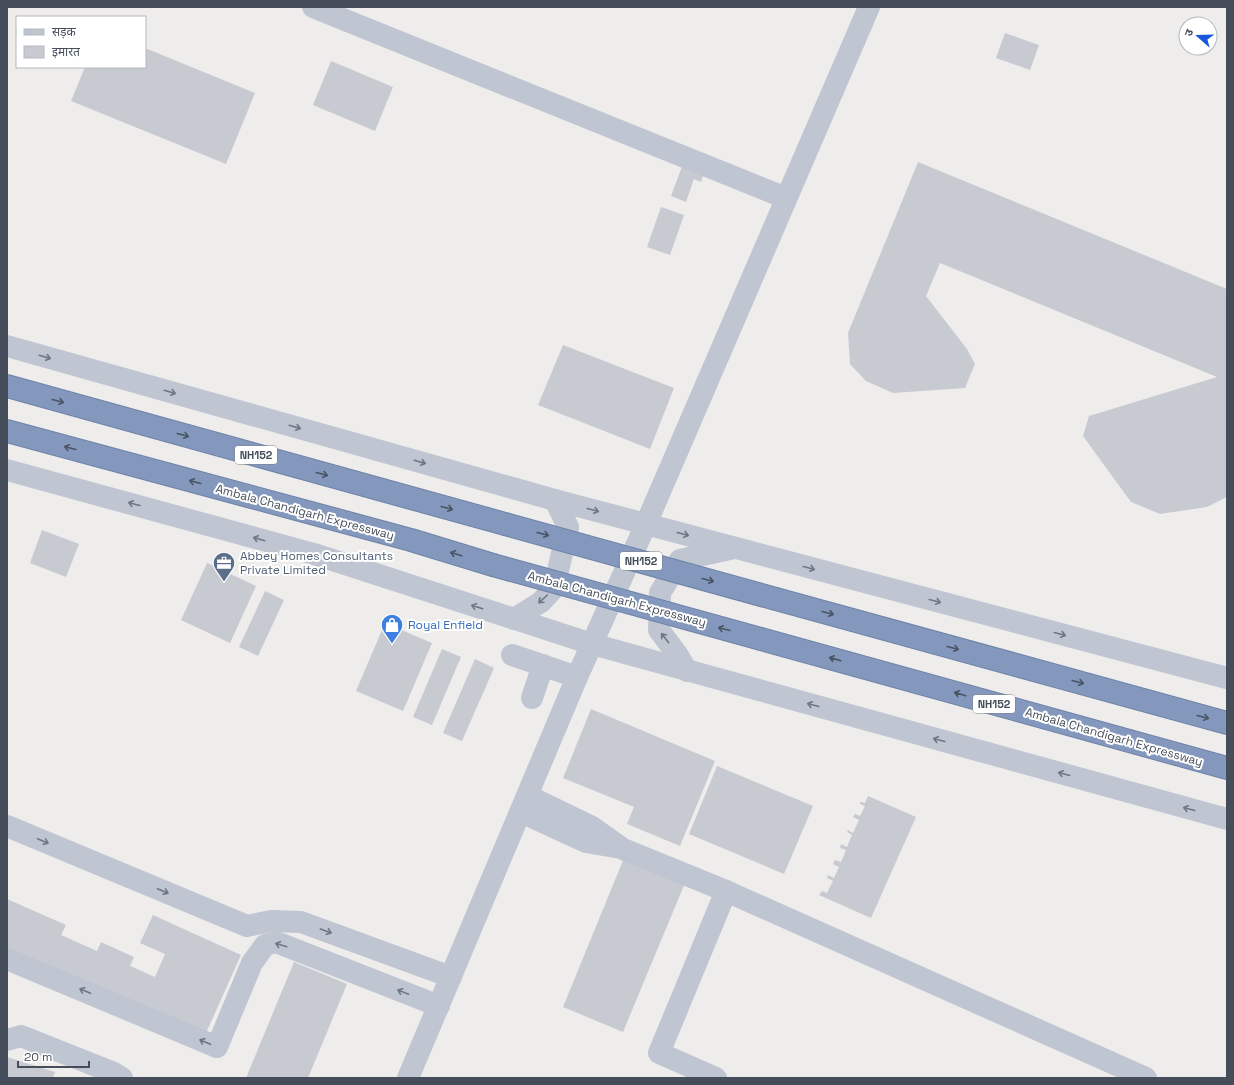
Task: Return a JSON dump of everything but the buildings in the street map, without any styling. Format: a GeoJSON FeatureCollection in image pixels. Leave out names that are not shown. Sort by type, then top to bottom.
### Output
{"type":"FeatureCollection","features":[{"type":"Feature","properties":{"kind":"highway","name":"NH152"},"geometry":{"type":"LineString","coordinates":[[7,386],[1227,723]]}},
{"type":"Feature","properties":{"kind":"highway","name":"Ambala Chandigarh Expressway"},"geometry":{"type":"LineString","coordinates":[[7,431],[411,540],[493,565],[1227,768]]}},
{"type":"Feature","properties":{"kind":"street"},"geometry":{"type":"LineString","coordinates":[[313,7],[786,198]]}},
{"type":"Feature","properties":{"kind":"street"},"geometry":{"type":"LineString","coordinates":[[408,1078],[525,804],[577,677],[646,524],[869,7]]}},
{"type":"Feature","properties":{"kind":"street"},"geometry":{"type":"LineString","coordinates":[[7,346],[555,500],[1227,678]]}},
{"type":"Feature","properties":{"kind":"street"},"geometry":{"type":"LineString","coordinates":[[7,470],[314,554],[592,644],[1227,819]]}},
{"type":"Feature","properties":{"kind":"street"},"geometry":{"type":"LineString","coordinates":[[514,619],[541,602],[554,588],[568,527],[555,500]]}},
{"type":"Feature","properties":{"kind":"street"},"geometry":{"type":"LineString","coordinates":[[687,671],[677,654],[659,630],[660,593],[680,560],[736,548]]}},
{"type":"Feature","properties":{"kind":"street"},"geometry":{"type":"LineString","coordinates":[[512,654],[577,677]]}},
{"type":"Feature","properties":{"kind":"street"},"geometry":{"type":"LineString","coordinates":[[532,698],[544,665]]}},
{"type":"Feature","properties":{"kind":"street"},"geometry":{"type":"LineString","coordinates":[[525,804],[592,827],[623,849],[726,891],[1146,1078]]}},
{"type":"Feature","properties":{"kind":"street"},"geometry":{"type":"LineString","coordinates":[[7,826],[247,926],[271,921],[301,922],[451,977]]}},
{"type":"Feature","properties":{"kind":"street"},"geometry":{"type":"LineString","coordinates":[[716,1078],[659,1053],[726,891]]}},
{"type":"Feature","properties":{"kind":"street"},"geometry":{"type":"LineString","coordinates":[[7,959],[217,1047],[252,963],[265,945],[276,942],[439,1006]]}},
{"type":"Feature","properties":{"kind":"street"},"geometry":{"type":"LineString","coordinates":[[7,1040],[21,1036],[114,1073],[122,1078]]}},
{"type":"Feature","properties":{"kind":"place","name":"Abbey Homes Consultants Private Limited"},"geometry":{"type":"Point","coordinates":[224,582]}},
{"type":"Feature","properties":{"kind":"place","name":"Royal Enfield"},"geometry":{"type":"Point","coordinates":[392,644]}}]}
